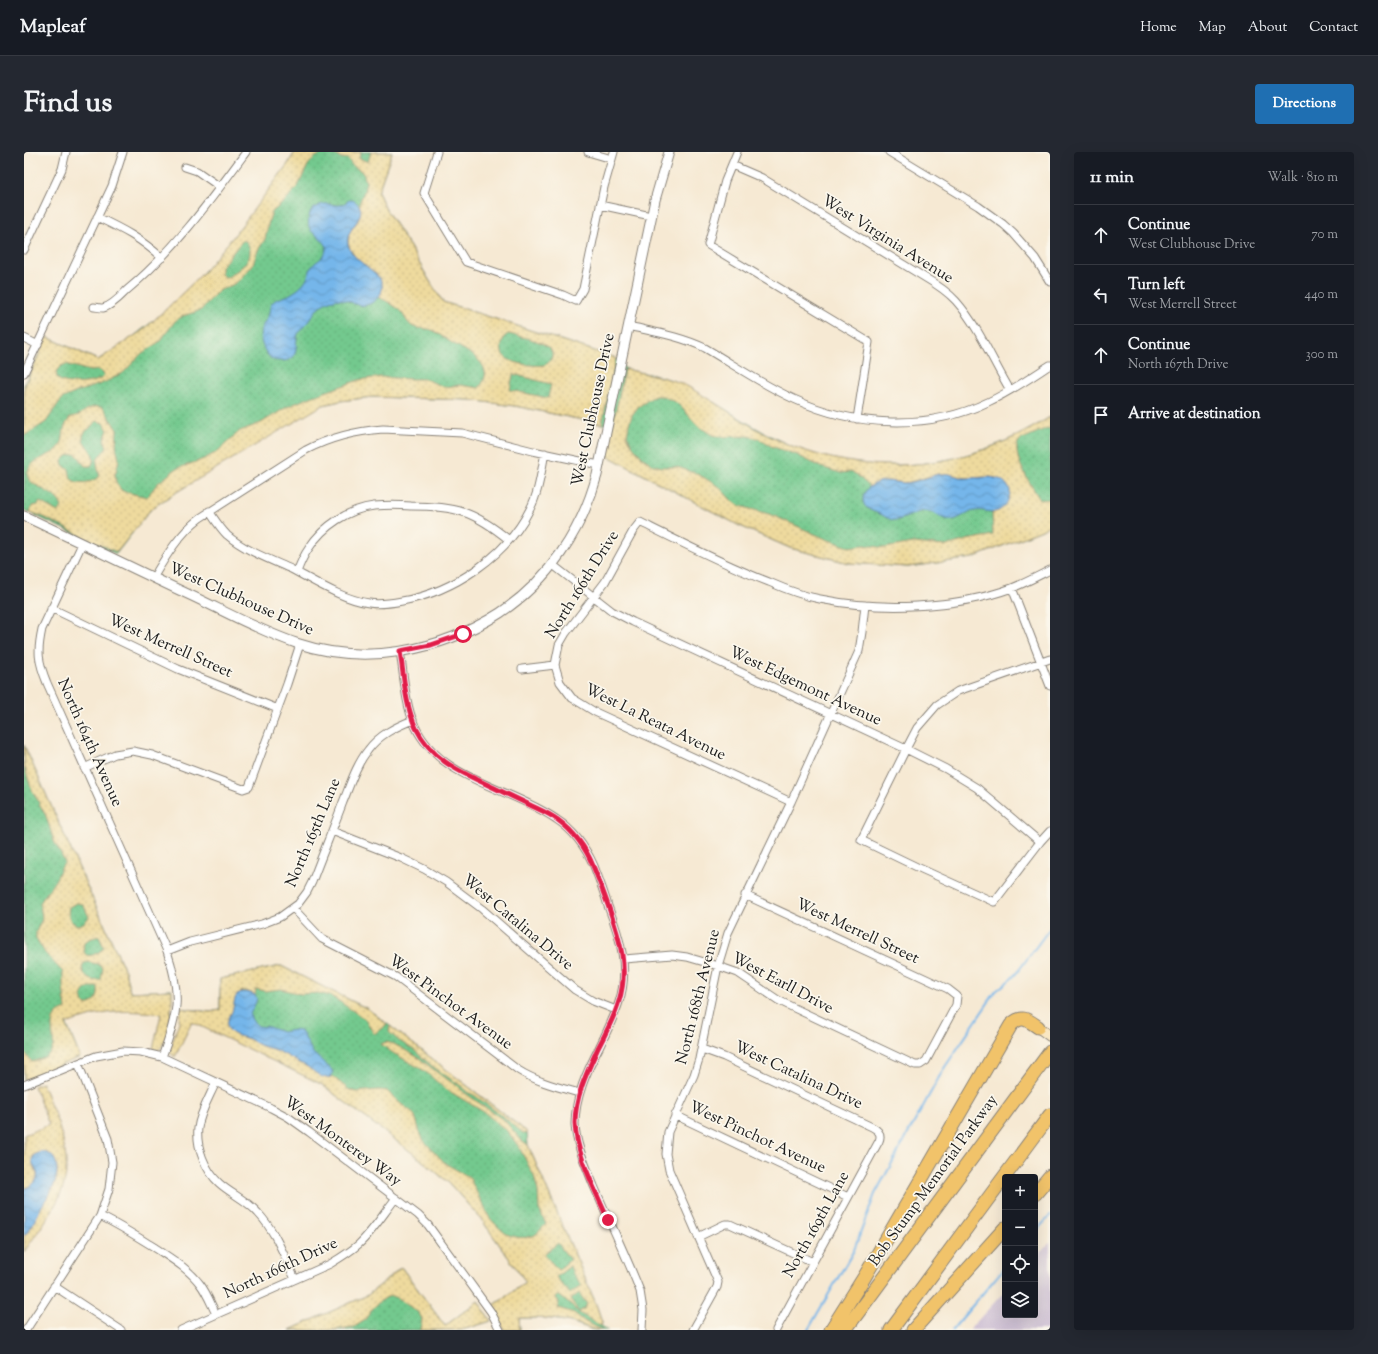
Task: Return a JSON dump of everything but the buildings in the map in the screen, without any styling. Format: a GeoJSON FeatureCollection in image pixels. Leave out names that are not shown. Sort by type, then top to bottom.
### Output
{"type":"FeatureCollection","features":[{"type":"Feature","properties":{"kind":"highway"},"geometry":{"type":"LineString","coordinates":[[831,1330],[880,1250],[1011,1025],[1017,1020],[1022,1019],[1028,1020],[1038,1027]]}},
{"type":"Feature","properties":{"kind":"highway","name":"Bob Stump Memorial Parkway"},"geometry":{"type":"LineString","coordinates":[[845,1330],[1050,1052]]}},
{"type":"Feature","properties":{"kind":"highway"},"geometry":{"type":"LineString","coordinates":[[891,1330],[1050,1115]]}},
{"type":"Feature","properties":{"kind":"highway"},"geometry":{"type":"LineString","coordinates":[[1038,1190],[1050,1176]]}},
{"type":"Feature","properties":{"kind":"highway"},"geometry":{"type":"LineString","coordinates":[[913,1330],[1002,1231]]}},
{"type":"Feature","properties":{"kind":"main road"},"geometry":{"type":"LineString","coordinates":[[1038,1027],[1050,1036]]}},
{"type":"Feature","properties":{"kind":"street"},"geometry":{"type":"LineString","coordinates":[[24,250],[62,170],[66,152]]}},
{"type":"Feature","properties":{"kind":"street"},"geometry":{"type":"LineString","coordinates":[[24,373],[112,186],[123,152]]}},
{"type":"Feature","properties":{"kind":"street"},"geometry":{"type":"LineString","coordinates":[[94,307],[103,308],[113,302],[145,275],[162,258],[186,231],[246,152]]}},
{"type":"Feature","properties":{"kind":"street"},"geometry":{"type":"LineString","coordinates":[[438,152],[424,193],[466,262],[564,295],[576,301],[583,289],[600,205],[613,156],[588,152]]}},
{"type":"Feature","properties":{"kind":"street","name":"West Clubhouse Drive"},"geometry":{"type":"LineString","coordinates":[[24,516],[273,634],[311,648],[346,653],[380,653],[400,651],[431,645],[463,634],[477,627],[518,600],[553,565],[565,548],[580,521],[593,490],[651,216],[669,152]]}},
{"type":"Feature","properties":{"kind":"street"},"geometry":{"type":"LineString","coordinates":[[737,152],[721,195],[708,245],[869,342],[857,419]]}},
{"type":"Feature","properties":{"kind":"street"},"geometry":{"type":"LineString","coordinates":[[889,152],[960,194],[1003,224],[1013,233],[1034,258],[1050,282]]}},
{"type":"Feature","properties":{"kind":"street","name":"West Virginia Avenue"},"geometry":{"type":"LineString","coordinates":[[732,165],[762,178],[945,291],[974,325],[1010,390]]}},
{"type":"Feature","properties":{"kind":"street"},"geometry":{"type":"LineString","coordinates":[[185,167],[198,171],[220,187]]}},
{"type":"Feature","properties":{"kind":"street"},"geometry":{"type":"LineString","coordinates":[[600,205],[651,216]]}},
{"type":"Feature","properties":{"kind":"street"},"geometry":{"type":"LineString","coordinates":[[97,217],[125,230],[146,244],[162,258]]}},
{"type":"Feature","properties":{"kind":"street"},"geometry":{"type":"LineString","coordinates":[[628,326],[693,342],[793,399],[822,410],[857,419],[893,422],[933,418],[974,408],[989,402],[1050,365]]}},
{"type":"Feature","properties":{"kind":"street"},"geometry":{"type":"LineString","coordinates":[[24,338],[38,345]]}},
{"type":"Feature","properties":{"kind":"street"},"geometry":{"type":"LineString","coordinates":[[153,578],[165,559],[193,523],[209,511],[306,450],[331,438],[370,430],[400,429],[462,433],[545,454],[599,465]]}},
{"type":"Feature","properties":{"kind":"street"},"geometry":{"type":"LineString","coordinates":[[209,511],[222,530],[236,541],[297,572],[354,600],[372,604],[392,603],[423,596],[440,590],[481,566],[509,540],[525,518],[534,500],[545,454]]}},
{"type":"Feature","properties":{"kind":"street"},"geometry":{"type":"LineString","coordinates":[[297,572],[308,548],[329,526],[352,513],[373,506],[451,508],[470,514],[485,522],[509,540]]}},
{"type":"Feature","properties":{"kind":"street","name":"North 166th Drive"},"geometry":{"type":"LineString","coordinates":[[555,665],[559,645],[566,633],[592,596],[605,582],[633,531],[640,522],[740,571],[785,588],[820,599],[865,606]]}},
{"type":"Feature","properties":{"kind":"street","name":"North 164th Avenue"},"geometry":{"type":"LineString","coordinates":[[82,544],[42,629],[39,643],[41,670],[167,951]]}},
{"type":"Feature","properties":{"kind":"street","name":"West Edgemont Avenue"},"geometry":{"type":"LineString","coordinates":[[553,565],[612,611],[633,622],[946,769],[976,788],[1040,842]]}},
{"type":"Feature","properties":{"kind":"street"},"geometry":{"type":"LineString","coordinates":[[865,606],[944,604],[1012,588],[1050,570]]}},
{"type":"Feature","properties":{"kind":"street"},"geometry":{"type":"LineString","coordinates":[[1012,588],[1050,686]]}},
{"type":"Feature","properties":{"kind":"street","name":"North 168th Avenue"},"geometry":{"type":"LineString","coordinates":[[693,1330],[718,1285],[672,1177],[667,1161],[666,1139],[670,1124],[697,1067],[702,1049],[718,966],[728,933],[859,651],[865,606]]}},
{"type":"Feature","properties":{"kind":"street","name":"West Merrell Street"},"geometry":{"type":"LineString","coordinates":[[51,608],[172,666],[278,709]]}},
{"type":"Feature","properties":{"kind":"street"},"geometry":{"type":"LineString","coordinates":[[84,768],[115,754],[133,751],[152,755],[243,789],[249,787],[300,644]]}},
{"type":"Feature","properties":{"kind":"street"},"geometry":{"type":"LineString","coordinates":[[400,651],[408,704],[413,720],[425,742],[437,756],[447,764],[540,810],[557,820],[571,832],[582,845],[594,866],[617,928],[624,958],[623,983],[616,1010],[580,1093],[576,1114],[577,1139],[588,1171],[640,1291],[643,1310],[642,1330]]}},
{"type":"Feature","properties":{"kind":"street"},"geometry":{"type":"LineString","coordinates":[[1050,659],[958,692],[937,705],[917,728],[861,840],[994,902],[1050,831]]}},
{"type":"Feature","properties":{"kind":"street"},"geometry":{"type":"LineString","coordinates":[[522,669],[555,665]]}},
{"type":"Feature","properties":{"kind":"street","name":"West La Reata Avenue"},"geometry":{"type":"LineString","coordinates":[[555,665],[560,682],[572,698],[595,712],[790,802]]}},
{"type":"Feature","properties":{"kind":"street","name":"North 165th Lane"},"geometry":{"type":"LineString","coordinates":[[167,951],[190,942],[272,920],[293,908],[309,887],[358,766],[365,753],[375,742],[388,732],[413,720]]}},
{"type":"Feature","properties":{"kind":"street","name":"West Catalina Drive"},"geometry":{"type":"LineString","coordinates":[[332,831],[401,858],[446,882],[482,908],[575,990],[593,1001],[616,1010]]}},
{"type":"Feature","properties":{"kind":"street","name":"West Merrell Street"},"geometry":{"type":"LineString","coordinates":[[745,895],[948,989],[957,996],[956,1005],[926,1061],[920,1066]]}},
{"type":"Feature","properties":{"kind":"street","name":"West Pinchot Avenue"},"geometry":{"type":"LineString","coordinates":[[293,908],[322,939],[396,977],[523,1073],[548,1084],[580,1093]]}},
{"type":"Feature","properties":{"kind":"street"},"geometry":{"type":"LineString","coordinates":[[162,1057],[173,1027],[177,1004],[174,978],[167,951]]}},
{"type":"Feature","properties":{"kind":"street","name":"West Earll Drive"},"geometry":{"type":"LineString","coordinates":[[624,958],[672,955],[687,957],[738,973],[778,1000],[915,1065],[920,1066]]}},
{"type":"Feature","properties":{"kind":"street","name":"West Catalina Drive"},"geometry":{"type":"LineString","coordinates":[[702,1049],[724,1057],[872,1127],[879,1133]]}},
{"type":"Feature","properties":{"kind":"street","name":"West Monterey Way"},"geometry":{"type":"LineString","coordinates":[[24,1085],[101,1055],[123,1051],[141,1052],[162,1057],[288,1117],[396,1198],[428,1225],[491,1312],[500,1330]]}},
{"type":"Feature","properties":{"kind":"street"},"geometry":{"type":"LineString","coordinates":[[26,1330],[100,1216],[110,1184],[112,1170],[110,1147],[105,1130],[78,1063]]}},
{"type":"Feature","properties":{"kind":"street"},"geometry":{"type":"LineString","coordinates":[[216,1082],[202,1113],[198,1128],[202,1157],[209,1171],[219,1183],[257,1211],[266,1222],[275,1235],[295,1279]]}},
{"type":"Feature","properties":{"kind":"street","name":"West Pinchot Avenue"},"geometry":{"type":"LineString","coordinates":[[675,1115],[848,1197]]}},
{"type":"Feature","properties":{"kind":"street","name":"North 169th Lane"},"geometry":{"type":"LineString","coordinates":[[776,1330],[879,1141],[879,1133]]}},
{"type":"Feature","properties":{"kind":"street","name":"North 166th Drive"},"geometry":{"type":"LineString","coordinates":[[181,1330],[330,1264],[347,1254],[359,1244],[396,1198]]}},
{"type":"Feature","properties":{"kind":"street"},"geometry":{"type":"LineString","coordinates":[[100,1216],[125,1229],[188,1271],[200,1284],[216,1314]]}},
{"type":"Feature","properties":{"kind":"street"},"geometry":{"type":"LineString","coordinates":[[698,1237],[725,1224],[730,1224],[813,1262]]}},
{"type":"Feature","properties":{"kind":"street"},"geometry":{"type":"LineString","coordinates":[[54,1286],[121,1330]]}},
{"type":"Feature","properties":{"kind":"shaded area"},"geometry":{"type":"Polygon","coordinates":[[[1050,1242],[1050,1330],[969,1330],[1002,1294],[1002,1318],[1038,1318],[1038,1256],[1050,1242]]]}},
{"type":"Feature","properties":{"kind":"green space"},"geometry":{"type":"Polygon","coordinates":[[[295,152],[392,152],[378,192],[386,210],[443,302],[616,358],[623,367],[628,370],[660,377],[682,384],[761,431],[787,444],[820,456],[854,463],[888,465],[922,464],[955,458],[988,448],[1020,434],[1050,417],[1050,525],[1042,530],[972,558],[908,567],[849,563],[790,548],[740,526],[606,455],[612,426],[515,406],[470,400],[372,397],[340,401],[323,405],[295,419],[151,509],[116,554],[24,510],[24,385],[47,337],[98,360],[132,338],[184,293],[203,273],[255,208],[288,164],[295,152]]]}},
{"type":"Feature","properties":{"kind":"green space"},"geometry":{"type":"Polygon","coordinates":[[[24,745],[125,971],[130,992],[172,990],[171,1016],[145,1012],[119,1011],[92,1015],[66,1023],[80,1057],[24,1080],[24,745]]]}},
{"type":"Feature","properties":{"kind":"green space"},"geometry":{"type":"Polygon","coordinates":[[[281,966],[368,1009],[527,1132],[528,1145],[596,1304],[602,1322],[601,1326],[608,1330],[594,1330],[571,1322],[545,1318],[519,1318],[520,1330],[504,1330],[493,1306],[526,1282],[481,1219],[449,1183],[419,1158],[321,1084],[180,1015],[180,1008],[210,1012],[220,1010],[220,979],[281,966]]]}},
{"type":"Feature","properties":{"kind":"green space"},"geometry":{"type":"Polygon","coordinates":[[[401,1267],[445,1326],[478,1301],[491,1321],[462,1330],[290,1330],[368,1295],[401,1267]]]}},
{"type":"Feature","properties":{"kind":"sand"},"geometry":{"type":"Polygon","coordinates":[[[295,152],[324,152],[314,158],[308,165],[298,186],[284,202],[272,212],[265,239],[258,250],[252,266],[237,282],[218,291],[201,310],[183,316],[175,321],[160,341],[142,353],[123,373],[103,383],[63,398],[46,422],[24,436],[24,387],[47,337],[98,360],[143,330],[202,274],[233,237],[288,164],[295,152]],[[243,240],[221,267],[221,274],[224,277],[228,277],[242,267],[249,259],[250,248],[247,242],[243,240]],[[66,364],[61,366],[56,371],[57,378],[60,381],[88,383],[104,376],[99,370],[90,371],[66,364]]]}},
{"type":"Feature","properties":{"kind":"sand"},"geometry":{"type":"Polygon","coordinates":[[[330,152],[361,152],[359,158],[368,162],[371,152],[392,152],[378,192],[386,210],[443,302],[616,358],[602,424],[515,406],[470,400],[372,397],[340,401],[323,405],[170,496],[151,509],[117,552],[87,539],[44,517],[30,512],[32,506],[38,505],[40,502],[58,512],[62,507],[56,497],[30,481],[28,478],[28,471],[30,466],[35,462],[56,450],[60,446],[63,440],[65,426],[70,418],[94,407],[104,409],[117,430],[116,446],[119,460],[115,475],[116,482],[121,490],[125,492],[147,497],[157,484],[176,469],[204,459],[217,452],[240,431],[261,423],[287,407],[308,398],[359,380],[380,377],[425,379],[444,387],[460,385],[479,388],[484,380],[485,373],[483,366],[473,355],[434,331],[412,326],[397,308],[378,297],[382,290],[377,275],[357,260],[348,244],[349,233],[359,219],[359,204],[366,182],[361,171],[352,165],[348,159],[341,158],[330,152]],[[508,334],[504,337],[501,349],[502,353],[507,359],[522,364],[536,365],[544,365],[550,361],[552,356],[551,351],[542,343],[508,334]],[[513,374],[510,390],[548,398],[551,384],[513,374]],[[97,421],[84,433],[83,437],[84,442],[93,455],[91,466],[85,466],[75,454],[67,456],[62,461],[63,465],[69,470],[71,479],[81,483],[90,482],[100,476],[97,462],[107,447],[104,440],[108,430],[103,423],[97,421]]]}},
{"type":"Feature","properties":{"kind":"sand"},"geometry":{"type":"Polygon","coordinates":[[[625,369],[681,383],[769,436],[804,450],[840,460],[876,465],[912,464],[948,459],[983,450],[1017,436],[1050,417],[1050,429],[1047,428],[1020,440],[1017,446],[1017,453],[1027,479],[1040,500],[1050,499],[1050,525],[1042,530],[972,558],[908,567],[849,563],[790,548],[740,526],[606,455],[625,369]],[[655,396],[651,398],[638,407],[632,415],[627,435],[632,445],[642,457],[653,465],[662,467],[677,467],[692,472],[719,487],[733,502],[740,506],[772,515],[826,539],[849,547],[865,545],[885,548],[913,543],[946,546],[993,535],[992,512],[1002,508],[1009,496],[1010,492],[1001,480],[996,478],[965,478],[947,474],[938,474],[906,483],[887,481],[880,482],[870,487],[856,474],[850,472],[841,473],[821,467],[795,454],[771,446],[757,438],[749,436],[721,437],[712,435],[697,425],[677,403],[663,396],[655,396]]]}},
{"type":"Feature","properties":{"kind":"sand"},"geometry":{"type":"Polygon","coordinates":[[[24,745],[125,971],[130,992],[172,990],[172,1004],[168,1030],[159,1050],[153,1049],[161,1014],[113,1012],[91,1016],[66,1024],[80,1057],[24,1080],[24,1051],[32,1062],[49,1054],[53,1043],[52,1024],[54,1018],[58,1013],[66,1009],[63,987],[63,972],[45,953],[36,938],[36,932],[42,919],[40,903],[65,862],[54,841],[46,816],[31,788],[24,765],[24,745]],[[76,903],[69,907],[69,916],[73,923],[77,925],[85,922],[89,917],[83,904],[76,903]],[[99,936],[89,939],[84,943],[85,953],[87,955],[93,955],[104,948],[99,936]],[[88,962],[84,963],[82,967],[84,974],[88,978],[91,980],[101,980],[103,968],[98,964],[88,962]],[[98,987],[87,988],[82,994],[85,1005],[92,1003],[98,994],[98,987]]]}},
{"type":"Feature","properties":{"kind":"sand"},"geometry":{"type":"Polygon","coordinates":[[[281,966],[368,1009],[387,1024],[374,1034],[366,1020],[336,999],[318,993],[301,994],[281,989],[265,991],[256,989],[255,995],[249,992],[241,992],[238,994],[233,1011],[227,1023],[237,1035],[262,1046],[279,1051],[328,1078],[332,1076],[348,1089],[355,1092],[379,1090],[387,1091],[415,1116],[424,1141],[446,1164],[469,1177],[489,1217],[505,1233],[515,1237],[532,1236],[546,1224],[539,1209],[538,1191],[534,1176],[519,1147],[508,1132],[484,1112],[444,1088],[425,1071],[393,1053],[381,1044],[386,1042],[394,1044],[419,1058],[443,1077],[455,1084],[462,1091],[505,1121],[521,1140],[528,1145],[596,1304],[602,1322],[601,1326],[581,1314],[560,1296],[557,1296],[556,1298],[559,1302],[558,1308],[574,1313],[584,1321],[602,1330],[559,1320],[519,1318],[520,1330],[504,1330],[493,1306],[526,1282],[481,1219],[449,1183],[419,1158],[321,1084],[192,1022],[175,1057],[171,1054],[170,1049],[179,1022],[180,1008],[210,1012],[220,1010],[220,979],[281,966]],[[558,1243],[544,1254],[558,1270],[570,1260],[558,1243]],[[570,1266],[556,1277],[570,1294],[582,1285],[573,1274],[570,1266]],[[579,1293],[570,1300],[579,1312],[584,1309],[587,1304],[579,1293]]]}},
{"type":"Feature","properties":{"kind":"sand"},"geometry":{"type":"Polygon","coordinates":[[[390,1026],[527,1132],[527,1134],[523,1133],[474,1095],[467,1092],[461,1086],[432,1066],[414,1050],[398,1040],[389,1032],[390,1026]]]}},
{"type":"Feature","properties":{"kind":"sand"},"geometry":{"type":"Polygon","coordinates":[[[42,1083],[53,1109],[62,1138],[65,1152],[65,1181],[57,1202],[24,1252],[24,1236],[32,1226],[41,1207],[53,1188],[57,1172],[55,1162],[49,1154],[44,1152],[36,1154],[33,1156],[33,1166],[37,1173],[37,1178],[33,1185],[24,1189],[24,1135],[49,1125],[34,1086],[42,1083]]]}},
{"type":"Feature","properties":{"kind":"sand"},"geometry":{"type":"Polygon","coordinates":[[[401,1267],[445,1326],[478,1301],[491,1321],[462,1330],[421,1330],[422,1319],[419,1313],[393,1296],[387,1297],[379,1302],[364,1321],[354,1327],[332,1330],[290,1330],[368,1295],[401,1267]]]}},
{"type":"Feature","properties":{"kind":"water"},"geometry":{"type":"Polygon","coordinates":[[[349,200],[356,202],[361,210],[359,218],[349,235],[348,244],[351,252],[376,274],[382,286],[381,293],[375,301],[366,305],[358,305],[340,299],[331,300],[320,306],[299,332],[297,336],[296,350],[293,357],[289,360],[283,361],[273,360],[266,353],[260,336],[261,329],[268,316],[271,305],[275,300],[290,294],[302,286],[307,279],[312,266],[323,257],[326,250],[326,246],[322,240],[309,228],[308,222],[311,211],[319,205],[341,205],[349,200]]]}},
{"type":"Feature","properties":{"kind":"water"},"geometry":{"type":"Polygon","coordinates":[[[938,474],[950,474],[964,478],[988,477],[999,479],[1009,488],[1010,494],[1008,501],[1004,507],[998,511],[975,511],[953,520],[946,519],[927,511],[894,520],[869,510],[864,505],[864,494],[868,488],[874,484],[882,481],[903,483],[918,481],[938,474]]]}},
{"type":"Feature","properties":{"kind":"water"},"geometry":{"type":"Polygon","coordinates":[[[243,992],[250,993],[256,997],[256,1003],[250,1015],[252,1020],[258,1026],[269,1027],[282,1032],[294,1030],[300,1031],[313,1053],[332,1070],[333,1073],[331,1077],[327,1078],[320,1076],[307,1067],[273,1049],[262,1046],[250,1039],[231,1032],[227,1025],[228,1020],[236,996],[243,992]]]}},
{"type":"Feature","properties":{"kind":"water"},"geometry":{"type":"Polygon","coordinates":[[[42,1152],[48,1153],[55,1160],[57,1170],[55,1182],[32,1225],[24,1236],[24,1189],[32,1185],[37,1178],[38,1175],[32,1163],[32,1159],[36,1154],[42,1152]]]}},
{"type":"Feature","properties":{"kind":"waterway"},"geometry":{"type":"LineString","coordinates":[[808,1330],[854,1250],[875,1194],[943,1070],[996,991],[1019,970],[1050,928]]}},
{"type":"Feature","properties":{"kind":"waterway"},"geometry":{"type":"LineString","coordinates":[[1038,1229],[1050,1216]]}},
{"type":"Feature","properties":{"kind":"waterway"},"geometry":{"type":"LineString","coordinates":[[952,1330],[1002,1271]]}},
{"type":"Feature","properties":{"kind":"route"},"geometry":{"type":"LineString","coordinates":[[463,634],[431,645],[400,651],[408,704],[416,728],[431,750],[444,762],[467,775],[550,815],[571,832],[582,845],[590,859],[602,887],[619,936],[624,958],[622,993],[616,1010],[586,1075],[577,1105],[575,1123],[577,1139],[583,1158],[608,1220]]}}]}
